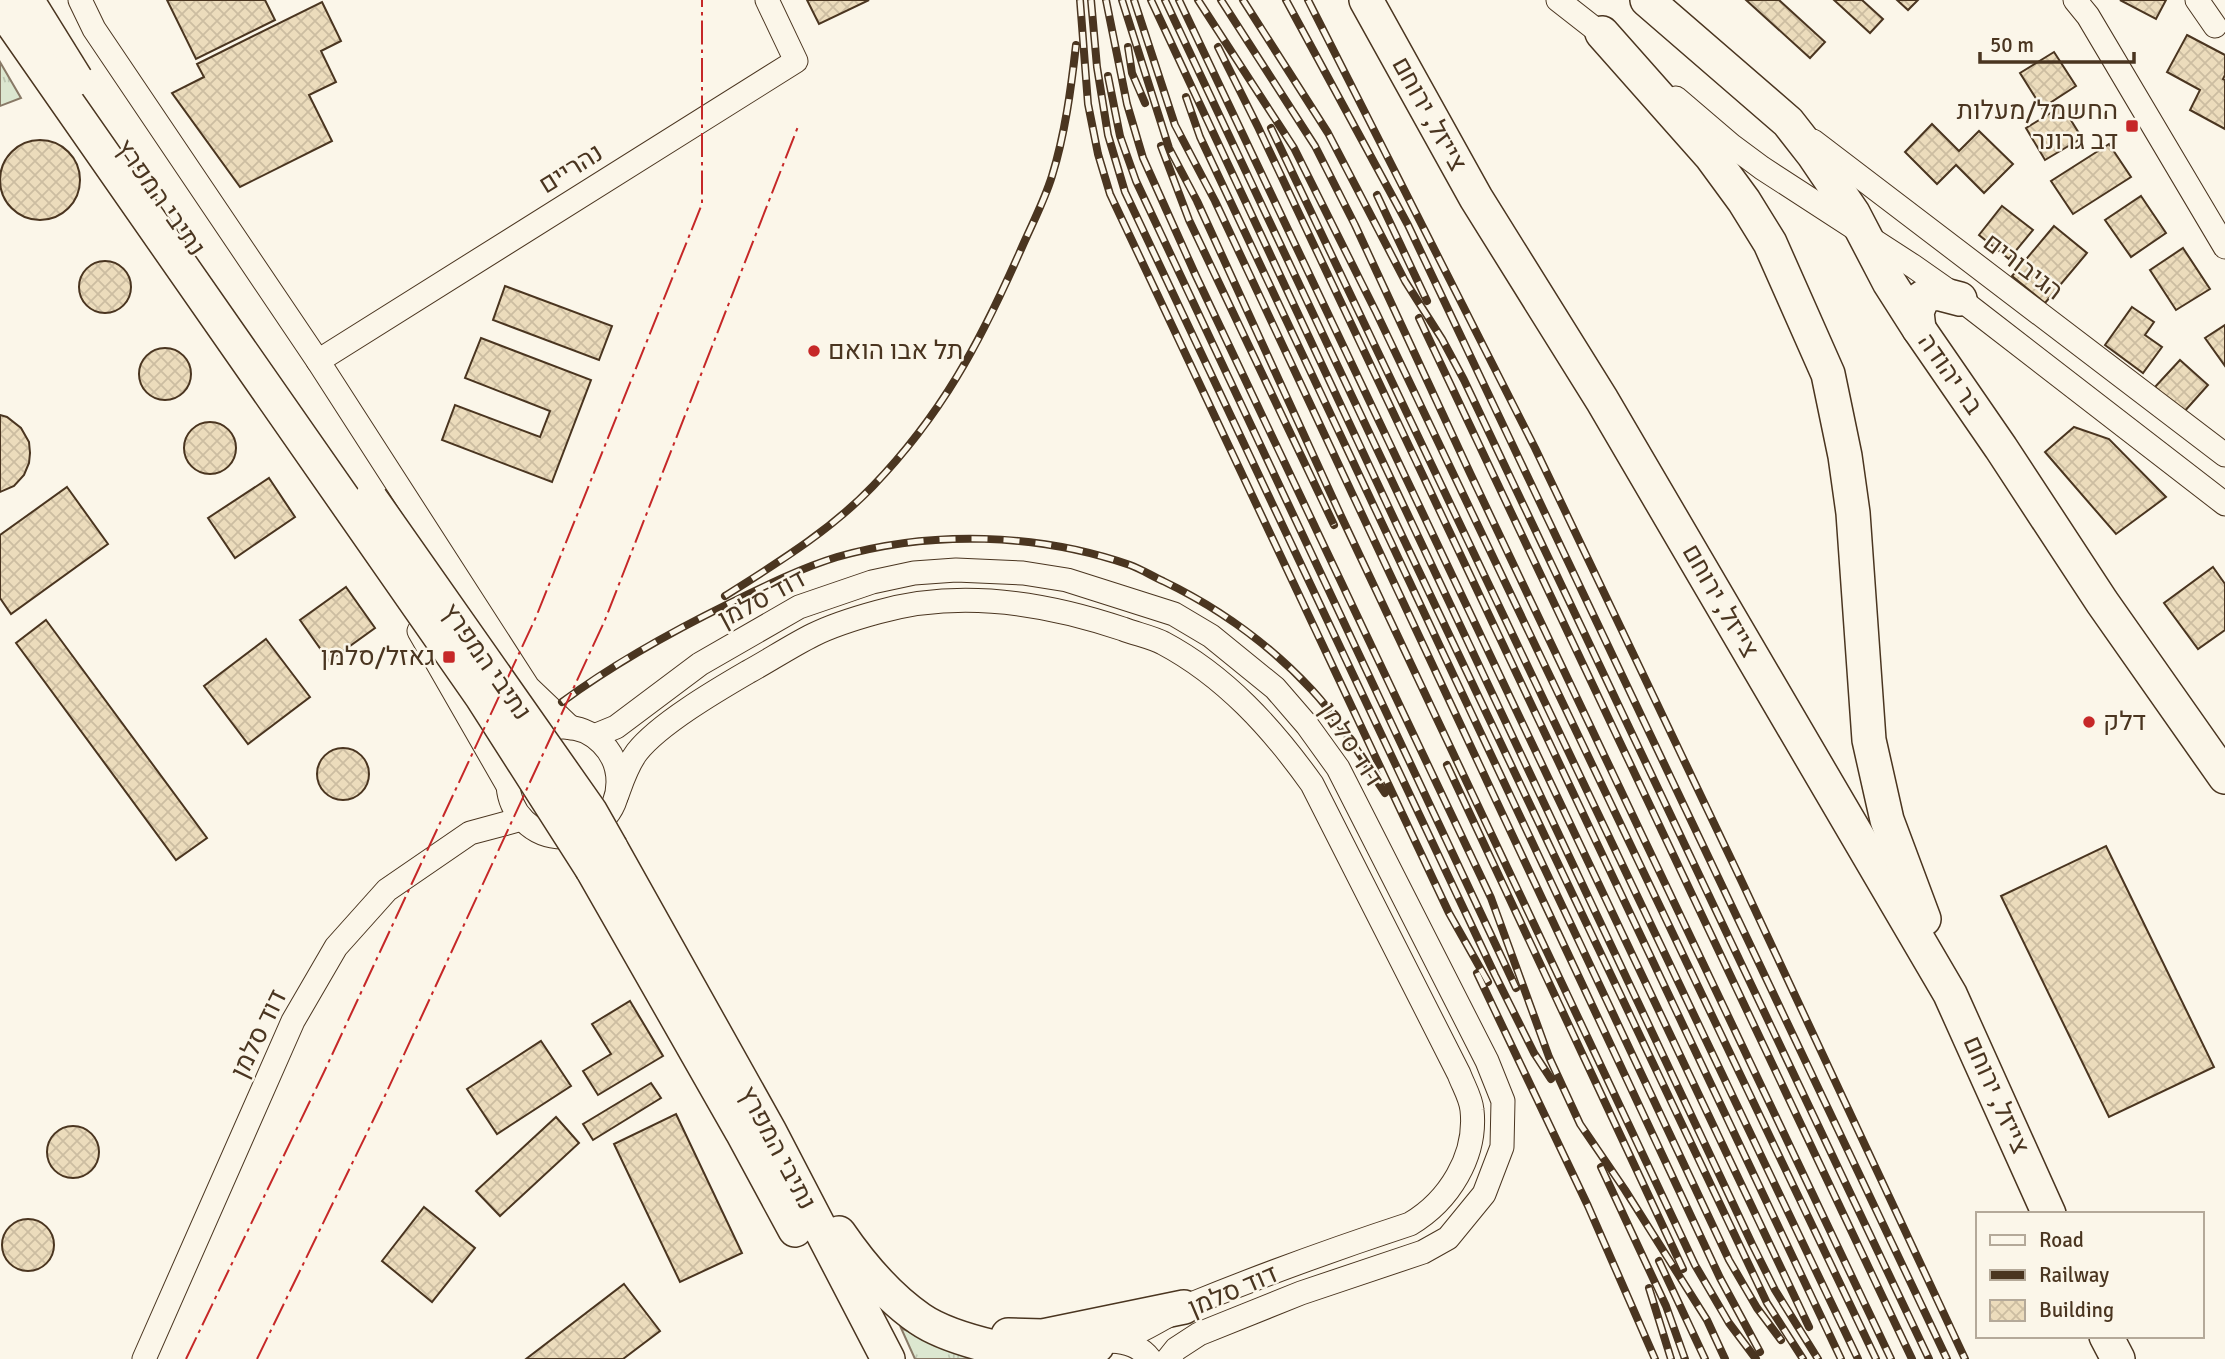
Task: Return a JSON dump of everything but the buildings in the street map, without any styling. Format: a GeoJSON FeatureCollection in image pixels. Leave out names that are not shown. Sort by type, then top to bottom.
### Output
{"type":"FeatureCollection","features":[{"type":"Feature","properties":{"kind":"highway","name":"נתיבי המפרץ"},"geometry":{"type":"LineString","coordinates":[[27,0],[76,78],[590,811],[601,859],[742,1132],[845,1321],[862,1359]]}},
{"type":"Feature","properties":{"kind":"highway","name":"צייזל, ירוחם"},"geometry":{"type":"LineString","coordinates":[[1366,0],[1476,198],[1602,400],[1950,994],[2048,1212]]}},
{"type":"Feature","properties":{"kind":"highway","name":"בר יהודה"},"geometry":{"type":"LineString","coordinates":[[1647,0],[1788,122],[1824,168],[1919,329],[2102,602],[2225,777]]}},
{"type":"Feature","properties":{"kind":"highway","name":"נתיבי המפרץ"},"geometry":{"type":"LineString","coordinates":[[0,6],[482,697],[601,859],[770,1132],[888,1359]]}},
{"type":"Feature","properties":{"kind":"highway"},"geometry":{"type":"LineString","coordinates":[[1602,33],[1711,156],[1744,201],[1770,243],[1828,374],[1845,456],[1853,513],[1869,740],[1886,820],[1950,994]]}},
{"type":"Feature","properties":{"kind":"highway"},"geometry":{"type":"LineString","coordinates":[[1919,329],[1917,312],[1923,297],[1937,293],[1960,299]]}},
{"type":"Feature","properties":{"kind":"highway"},"geometry":{"type":"LineString","coordinates":[[770,1132],[849,1247],[892,1297],[921,1320],[958,1337],[996,1350],[1032,1358],[1073,1357],[1097,1349]]}},
{"type":"Feature","properties":{"kind":"highway"},"geometry":{"type":"LineString","coordinates":[[892,1297],[941,1320],[993,1335],[1043,1336],[1184,1307]]}},
{"type":"Feature","properties":{"kind":"highway"},"geometry":{"type":"LineString","coordinates":[[2107,1338],[2118,1359]]}},
{"type":"Feature","properties":{"kind":"street"},"geometry":{"type":"LineString","coordinates":[[80,0],[94,29],[318,360],[528,687],[571,728]]}},
{"type":"Feature","properties":{"kind":"street","name":"נהריים"},"geometry":{"type":"LineString","coordinates":[[318,360],[796,61],[767,0]]}},
{"type":"Feature","properties":{"kind":"street"},"geometry":{"type":"LineString","coordinates":[[1558,0],[1602,33],[1731,145],[1960,299],[2225,504]]}},
{"type":"Feature","properties":{"kind":"street"},"geometry":{"type":"LineString","coordinates":[[2075,0],[2088,16],[2225,247]]}},
{"type":"Feature","properties":{"kind":"street"},"geometry":{"type":"LineString","coordinates":[[2197,0],[2215,26]]}},
{"type":"Feature","properties":{"kind":"street"},"geometry":{"type":"LineString","coordinates":[[0,16],[349,511],[508,786],[513,803],[522,818],[535,830],[551,836],[576,835],[600,824],[611,811],[617,795],[618,779],[615,762],[606,748],[594,736],[571,728],[547,730],[526,742],[515,754],[508,786]]}},
{"type":"Feature","properties":{"kind":"street","name":"הגיבורים"},"geometry":{"type":"LineString","coordinates":[[1788,122],[2225,456]]}},
{"type":"Feature","properties":{"kind":"street"},"geometry":{"type":"LineString","coordinates":[[349,511],[365,512],[386,524],[467,646],[496,671],[528,687]]}},
{"type":"Feature","properties":{"kind":"street","name":"דוד סלמן"},"geometry":{"type":"LineString","coordinates":[[594,736],[616,727],[700,664],[799,607],[872,582],[914,573],[956,570],[1023,573],[1067,580],[1174,614],[1210,636],[1275,688],[1307,725],[1338,768],[1487,1061],[1503,1101],[1502,1147],[1484,1194],[1448,1238],[1423,1252],[1301,1293],[1199,1334],[1176,1349],[1168,1359]]}},
{"type":"Feature","properties":{"kind":"street","name":"דוד סלמן"},"geometry":{"type":"LineString","coordinates":[[617,795],[625,772],[637,752],[654,735],[717,690],[813,635],[880,611],[957,601],[1019,604],[1060,610],[1161,642],[1193,662],[1253,710],[1283,744],[1312,784],[1459,1074],[1472,1107],[1471,1141],[1457,1178],[1428,1213],[1410,1224],[1290,1264],[1184,1307],[1155,1325],[1097,1349]]}},
{"type":"Feature","properties":{"kind":"street","name":"דוד סלמן"},"geometry":{"type":"LineString","coordinates":[[144,1359],[293,1021],[336,947],[387,890],[470,833],[522,818]]}},
{"type":"Feature","properties":{"kind":"street"},"geometry":{"type":"LineString","coordinates":[[1097,1349],[1125,1342],[1137,1346],[1150,1359]]}},
{"type":"Feature","properties":{"kind":"green space"},"geometry":{"type":"Polygon","coordinates":[[[0,62],[21,98],[0,106],[0,62]]]}},
{"type":"Feature","properties":{"kind":"green space"},"geometry":{"type":"Polygon","coordinates":[[[901,1328],[946,1348],[992,1359],[915,1359],[901,1328]]]}},
{"type":"Feature","properties":{"kind":"railway"},"geometry":{"type":"LineString","coordinates":[[1080,0],[1088,104],[1098,154],[1110,194],[1449,913],[1488,982]]}},
{"type":"Feature","properties":{"kind":"railway"},"geometry":{"type":"LineString","coordinates":[[1091,0],[1097,67],[1108,135],[1125,192],[1495,975],[1534,1053],[1551,1079]]}},
{"type":"Feature","properties":{"kind":"railway"},"geometry":{"type":"LineString","coordinates":[[1106,0],[1127,104],[1143,158],[1196,276],[1491,898],[1549,1057],[1580,1124],[1707,1320],[1725,1359]]}},
{"type":"Feature","properties":{"kind":"railway"},"geometry":{"type":"LineString","coordinates":[[1122,0],[1169,148],[1197,201],[1341,516],[1695,1265],[1729,1323],[1756,1359]]}},
{"type":"Feature","properties":{"kind":"railway"},"geometry":{"type":"LineString","coordinates":[[1134,0],[1175,125],[1215,201],[1720,1278],[1760,1352]]}},
{"type":"Feature","properties":{"kind":"railway"},"geometry":{"type":"LineString","coordinates":[[1151,0],[1767,1303],[1803,1359]]}},
{"type":"Feature","properties":{"kind":"railway"},"geometry":{"type":"LineString","coordinates":[[1165,0],[1752,1244],[1775,1290],[1818,1359]]}},
{"type":"Feature","properties":{"kind":"railway"},"geometry":{"type":"LineString","coordinates":[[1179,0],[1809,1327]]}},
{"type":"Feature","properties":{"kind":"railway"},"geometry":{"type":"LineString","coordinates":[[1198,0],[1294,148],[1376,312],[1876,1359]]}},
{"type":"Feature","properties":{"kind":"railway"},"geometry":{"type":"LineString","coordinates":[[1221,0],[1315,146],[1355,225],[1891,1359]]}},
{"type":"Feature","properties":{"kind":"railway"},"geometry":{"type":"LineString","coordinates":[[1243,0],[1328,133],[1405,281],[1464,380],[1929,1359]]}},
{"type":"Feature","properties":{"kind":"railway"},"geometry":{"type":"LineString","coordinates":[[1286,0],[1408,225],[1947,1359]]}},
{"type":"Feature","properties":{"kind":"railway"},"geometry":{"type":"LineString","coordinates":[[1308,0],[1535,448],[1965,1359]]}},
{"type":"Feature","properties":{"kind":"railway"},"geometry":{"type":"LineString","coordinates":[[725,596],[802,546],[839,518],[873,486],[919,432],[957,377],[1004,287],[1049,186],[1064,128],[1076,45]]}},
{"type":"Feature","properties":{"kind":"railway"},"geometry":{"type":"LineString","coordinates":[[1128,47],[1132,73],[1145,103]]}},
{"type":"Feature","properties":{"kind":"railway"},"geometry":{"type":"LineString","coordinates":[[1218,47],[1841,1359]]}},
{"type":"Feature","properties":{"kind":"railway"},"geometry":{"type":"LineString","coordinates":[[1108,76],[1120,136],[1136,181],[1516,988]]}},
{"type":"Feature","properties":{"kind":"railway"},"geometry":{"type":"LineString","coordinates":[[1186,97],[1200,137],[1729,1260],[1757,1308],[1781,1340]]}},
{"type":"Feature","properties":{"kind":"railway"},"geometry":{"type":"LineString","coordinates":[[1271,128],[1858,1359]]}},
{"type":"Feature","properties":{"kind":"railway"},"geometry":{"type":"LineString","coordinates":[[1161,146],[1189,220],[1334,525]]}},
{"type":"Feature","properties":{"kind":"railway"},"geometry":{"type":"LineString","coordinates":[[1377,195],[1427,301]]}},
{"type":"Feature","properties":{"kind":"railway"},"geometry":{"type":"LineString","coordinates":[[1419,318],[1912,1359]]}},
{"type":"Feature","properties":{"kind":"railway"},"geometry":{"type":"LineString","coordinates":[[562,702],[623,661],[686,625],[824,561],[909,542],[947,539],[1022,541],[1059,546],[1130,565],[1184,592],[1242,628],[1278,657],[1312,690],[1341,727],[1385,793]]}},
{"type":"Feature","properties":{"kind":"railway"},"geometry":{"type":"LineString","coordinates":[[1447,765],[1683,1269]]}},
{"type":"Feature","properties":{"kind":"railway"},"geometry":{"type":"LineString","coordinates":[[1477,973],[1588,1206],[1655,1359]]}},
{"type":"Feature","properties":{"kind":"railway"},"geometry":{"type":"LineString","coordinates":[[1601,1167],[1666,1306],[1685,1359]]}},
{"type":"Feature","properties":{"kind":"railway"},"geometry":{"type":"LineString","coordinates":[[1659,1261],[1705,1359]]}},
{"type":"Feature","properties":{"kind":"railway"},"geometry":{"type":"LineString","coordinates":[[1649,1288],[1671,1359]]}},
{"type":"Feature","properties":{"kind":"power"},"geometry":{"type":"LineString","coordinates":[[186,1359],[324,1072],[536,617],[702,204],[702,0]]}},
{"type":"Feature","properties":{"kind":"power"},"geometry":{"type":"LineString","coordinates":[[257,1359],[382,1102],[605,620],[799,124]]}},
{"type":"Feature","properties":{"kind":"place","name":"החשמל/מעלות דב גרונר"},"geometry":{"type":"Point","coordinates":[2132,126]}},
{"type":"Feature","properties":{"kind":"place","name":"תל אבו הואם"},"geometry":{"type":"Point","coordinates":[814,351]}},
{"type":"Feature","properties":{"kind":"place","name":"גאזל/סלמן"},"geometry":{"type":"Point","coordinates":[449,657]}},
{"type":"Feature","properties":{"kind":"place","name":"דלק"},"geometry":{"type":"Point","coordinates":[2089,722]}}]}
